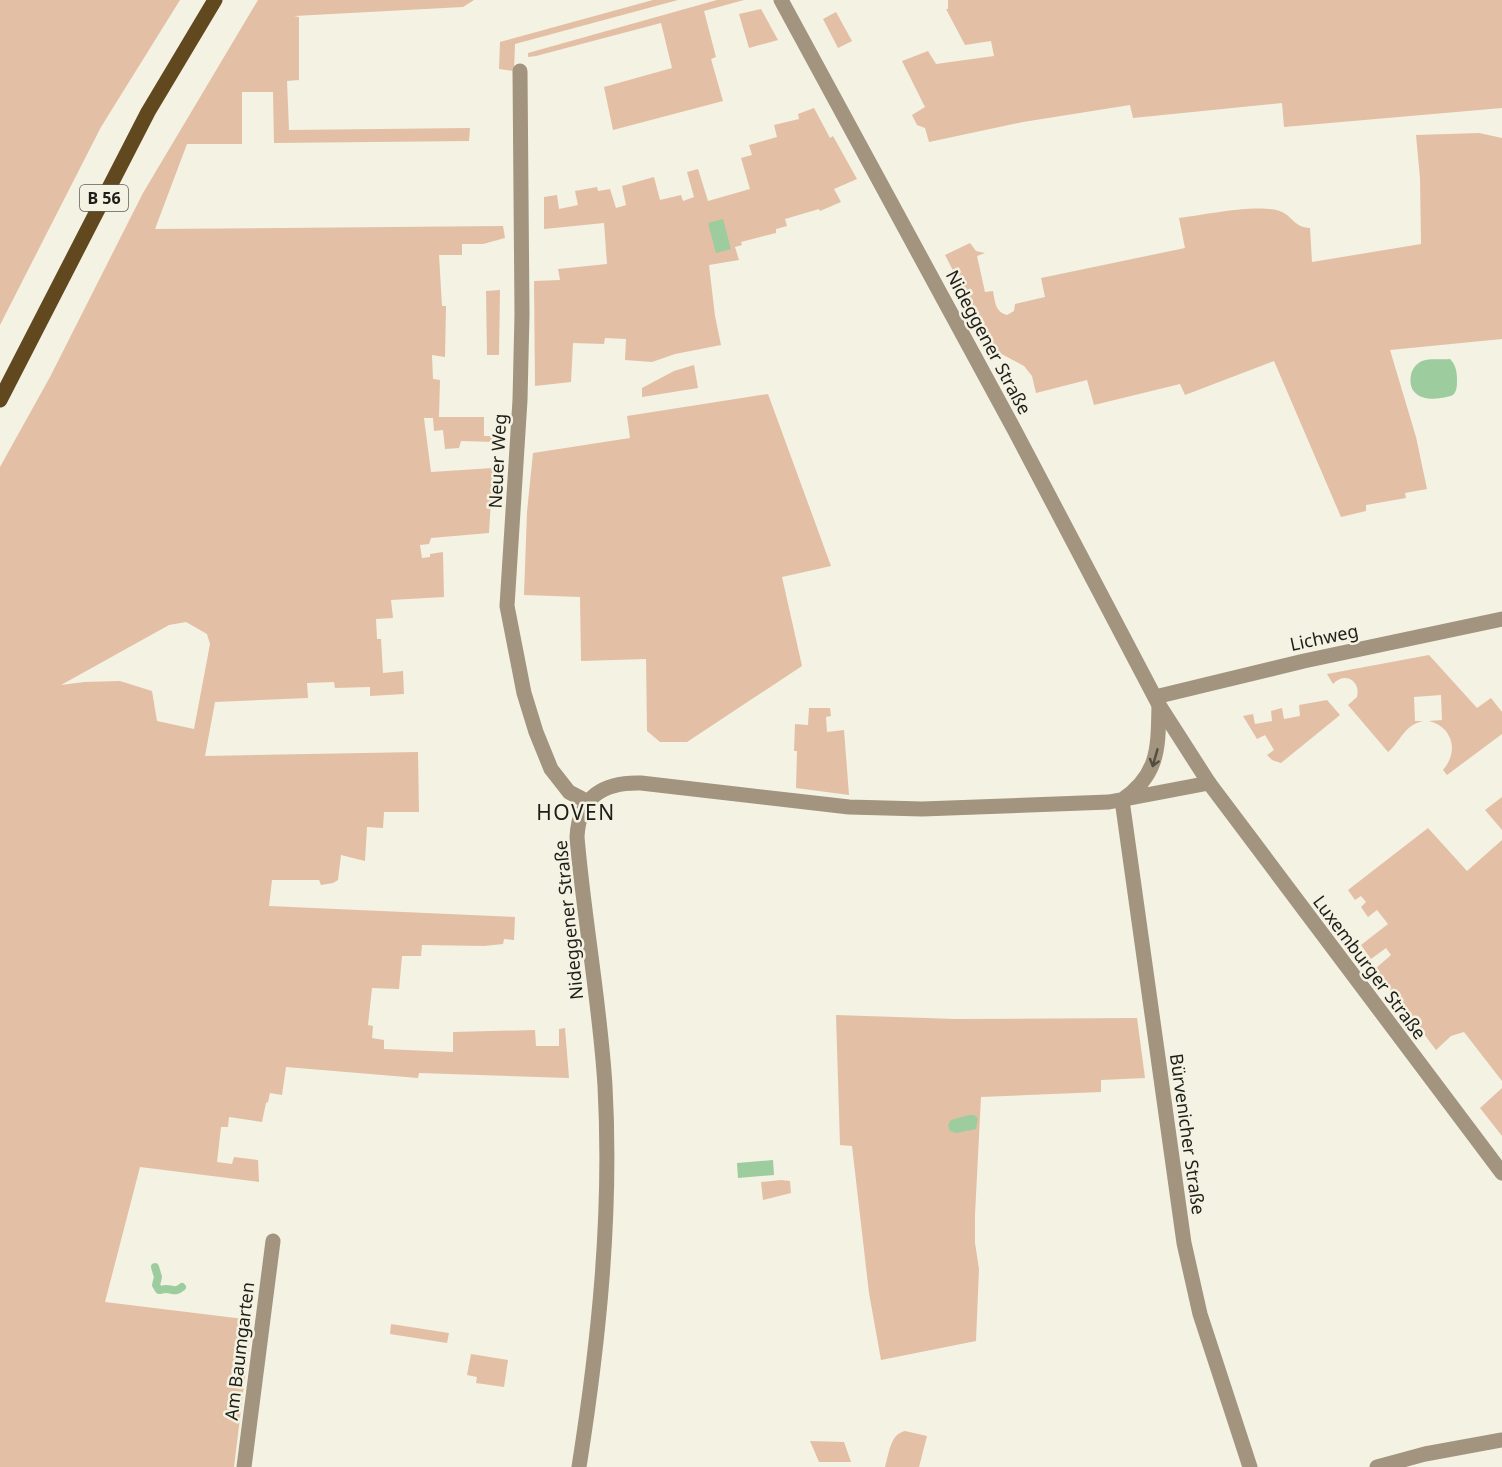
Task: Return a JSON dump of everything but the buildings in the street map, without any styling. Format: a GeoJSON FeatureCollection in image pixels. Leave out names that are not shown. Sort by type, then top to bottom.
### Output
{"type":"FeatureCollection","features":[{"type":"Feature","properties":{"kind":"main road","name":"B 56"},"geometry":{"type":"LineString","coordinates":[[0,400],[148,112],[215,0]]}},
{"type":"Feature","properties":{"kind":"street","name":"Nideggener Straße"},"geometry":{"type":"LineString","coordinates":[[781,0],[1015,431],[1157,701],[1209,783]]}},
{"type":"Feature","properties":{"kind":"street","name":"Neuer Weg"},"geometry":{"type":"LineString","coordinates":[[520,71],[522,346],[507,606],[524,693],[551,769],[568,792],[588,802]]}},
{"type":"Feature","properties":{"kind":"street","name":"Lichweg"},"geometry":{"type":"LineString","coordinates":[[1157,701],[1304,661],[1502,619]]}},
{"type":"Feature","properties":{"kind":"street"},"geometry":{"type":"LineString","coordinates":[[1122,800],[1144,781],[1152,767],[1157,748],[1157,701]]}},
{"type":"Feature","properties":{"kind":"street"},"geometry":{"type":"LineString","coordinates":[[588,802],[602,789],[631,783],[872,808],[1010,807],[1122,800],[1209,783]]}},
{"type":"Feature","properties":{"kind":"street","name":"Luxemburger Straße"},"geometry":{"type":"LineString","coordinates":[[1209,783],[1502,1173]]}},
{"type":"Feature","properties":{"kind":"street","name":"Bürvenicher Straße"},"geometry":{"type":"LineString","coordinates":[[1122,800],[1184,1243],[1200,1314],[1250,1467]]}},
{"type":"Feature","properties":{"kind":"street","name":"Nideggener Straße"},"geometry":{"type":"LineString","coordinates":[[579,1467],[600,1306],[607,1207],[605,1085],[577,837],[580,818],[588,802]]}},
{"type":"Feature","properties":{"kind":"street","name":"Am Baumgarten"},"geometry":{"type":"LineString","coordinates":[[244,1467],[273,1241]]}},
{"type":"Feature","properties":{"kind":"street"},"geometry":{"type":"LineString","coordinates":[[1377,1467],[1502,1440]]}},
{"type":"Feature","properties":{"kind":"shaded area"},"geometry":{"type":"Polygon","coordinates":[[[0,0],[180,0],[101,127],[0,325],[0,0]]]}},
{"type":"Feature","properties":{"kind":"shaded area"},"geometry":{"type":"Polygon","coordinates":[[[258,0],[474,0],[463,7],[294,16],[299,17],[299,80],[287,81],[289,130],[470,128],[469,141],[274,143],[273,92],[242,92],[242,144],[187,144],[155,229],[503,226],[505,238],[483,244],[462,244],[462,255],[439,255],[442,306],[446,306],[445,357],[432,355],[433,379],[440,380],[439,417],[484,417],[484,436],[495,436],[495,442],[461,441],[459,448],[445,449],[443,430],[434,431],[433,418],[424,418],[431,472],[493,468],[489,533],[431,538],[429,544],[420,545],[422,558],[443,552],[444,597],[391,600],[393,618],[376,619],[377,639],[381,639],[383,673],[403,671],[404,694],[370,696],[370,687],[335,688],[334,682],[307,683],[308,698],[215,702],[205,756],[418,752],[419,812],[384,812],[383,828],[367,827],[365,861],[341,855],[338,880],[333,883],[321,885],[319,880],[272,880],[269,906],[515,917],[514,940],[504,939],[503,944],[422,945],[421,956],[402,956],[399,989],[372,988],[368,1025],[373,1026],[372,1038],[384,1040],[384,1049],[453,1052],[453,1032],[535,1030],[536,1046],[559,1046],[559,1029],[565,1028],[569,1078],[419,1073],[418,1078],[286,1067],[282,1095],[270,1093],[262,1122],[229,1117],[228,1127],[221,1127],[217,1162],[232,1164],[234,1157],[258,1160],[259,1182],[140,1167],[105,1302],[252,1320],[234,1467],[0,1467],[0,467],[50,377],[143,193],[258,0]],[[186,622],[169,625],[61,685],[120,681],[152,691],[157,721],[194,729],[210,644],[207,634],[186,622]]]}},
{"type":"Feature","properties":{"kind":"shaded area"},"geometry":{"type":"Polygon","coordinates":[[[653,0],[678,0],[515,44],[514,71],[499,69],[500,42],[653,0]]]}},
{"type":"Feature","properties":{"kind":"shaded area"},"geometry":{"type":"Polygon","coordinates":[[[717,0],[744,0],[704,11],[716,57],[711,59],[723,101],[613,130],[604,87],[672,68],[661,23],[528,57],[528,53],[717,0]]]}},
{"type":"Feature","properties":{"kind":"shaded area"},"geometry":{"type":"Polygon","coordinates":[[[948,0],[1502,0],[1502,108],[1284,127],[1282,103],[1133,118],[1130,105],[1023,122],[929,142],[925,128],[917,125],[912,115],[925,107],[902,61],[928,51],[936,64],[994,56],[991,41],[965,45],[946,9],[948,9],[948,0]]]}},
{"type":"Feature","properties":{"kind":"shaded area"},"geometry":{"type":"Polygon","coordinates":[[[761,9],[778,40],[749,48],[739,14],[761,9]]]}},
{"type":"Feature","properties":{"kind":"shaded area"},"geometry":{"type":"Polygon","coordinates":[[[836,12],[852,41],[838,48],[823,19],[836,12]]]}},
{"type":"Feature","properties":{"kind":"shaded area"},"geometry":{"type":"Polygon","coordinates":[[[814,108],[830,138],[833,136],[857,179],[834,189],[841,202],[820,211],[819,209],[785,219],[787,226],[776,229],[776,233],[741,242],[742,245],[735,247],[739,260],[709,265],[721,345],[675,354],[652,362],[625,360],[626,339],[605,338],[604,344],[573,343],[571,382],[535,386],[534,281],[560,280],[558,269],[607,264],[604,223],[544,229],[544,197],[557,195],[559,209],[578,205],[575,191],[597,187],[598,191],[610,189],[616,208],[626,205],[622,186],[654,177],[660,200],[681,195],[683,201],[694,197],[687,172],[698,169],[708,201],[750,189],[741,158],[752,155],[749,145],[777,137],[774,125],[799,119],[798,114],[814,108]]]}},
{"type":"Feature","properties":{"kind":"shaded area"},"geometry":{"type":"Polygon","coordinates":[[[1479,133],[1502,138],[1502,339],[1390,350],[1416,437],[1427,489],[1405,493],[1406,498],[1366,505],[1366,511],[1341,517],[1274,361],[1185,395],[1180,384],[1094,405],[1087,380],[1036,393],[1032,376],[1024,366],[994,350],[945,255],[970,243],[976,251],[985,253],[977,256],[985,292],[993,291],[998,309],[1007,315],[1014,311],[1015,304],[1045,297],[1041,278],[1185,248],[1179,218],[1249,209],[1282,212],[1297,224],[1310,228],[1312,262],[1421,244],[1420,178],[1416,135],[1479,133]]]}},
{"type":"Feature","properties":{"kind":"shaded area"},"geometry":{"type":"Polygon","coordinates":[[[723,219],[731,249],[716,253],[708,223],[723,219]]]}},
{"type":"Feature","properties":{"kind":"shaded area"},"geometry":{"type":"Polygon","coordinates":[[[500,290],[499,355],[487,355],[486,291],[500,290]]]}},
{"type":"Feature","properties":{"kind":"shaded area"},"geometry":{"type":"Polygon","coordinates":[[[1450,359],[1457,374],[1457,387],[1454,394],[1435,399],[1418,395],[1410,382],[1412,371],[1417,365],[1425,360],[1450,359]]]}},
{"type":"Feature","properties":{"kind":"shaded area"},"geometry":{"type":"Polygon","coordinates":[[[694,365],[698,388],[642,397],[642,388],[674,371],[694,365]]]}},
{"type":"Feature","properties":{"kind":"shaded area"},"geometry":{"type":"Polygon","coordinates":[[[768,394],[831,566],[782,577],[802,666],[687,742],[660,742],[647,731],[646,659],[581,661],[580,597],[524,595],[527,512],[533,453],[630,438],[627,416],[768,394]]]}},
{"type":"Feature","properties":{"kind":"shaded area"},"geometry":{"type":"Polygon","coordinates":[[[1429,655],[1477,708],[1491,698],[1502,712],[1502,734],[1447,775],[1443,770],[1451,756],[1451,741],[1444,729],[1429,721],[1442,720],[1441,695],[1414,697],[1415,721],[1423,721],[1411,726],[1388,752],[1348,705],[1357,697],[1357,686],[1354,682],[1342,678],[1333,684],[1327,674],[1429,655]]]}},
{"type":"Feature","properties":{"kind":"shaded area"},"geometry":{"type":"Polygon","coordinates":[[[1327,700],[1340,715],[1281,763],[1272,760],[1267,755],[1274,750],[1265,735],[1257,739],[1243,716],[1253,714],[1255,724],[1272,721],[1271,711],[1282,708],[1284,719],[1300,716],[1299,705],[1327,700]]]}},
{"type":"Feature","properties":{"kind":"shaded area"},"geometry":{"type":"Polygon","coordinates":[[[809,708],[830,708],[831,716],[826,717],[827,732],[844,730],[849,795],[796,788],[795,724],[808,725],[809,708]]]}},
{"type":"Feature","properties":{"kind":"shaded area"},"geometry":{"type":"Polygon","coordinates":[[[1502,797],[1502,830],[1485,810],[1502,797]]]}},
{"type":"Feature","properties":{"kind":"shaded area"},"geometry":{"type":"Polygon","coordinates":[[[1428,828],[1467,871],[1502,840],[1502,1081],[1464,1032],[1451,1036],[1436,1050],[1375,969],[1391,955],[1386,948],[1371,959],[1361,945],[1388,924],[1377,910],[1368,917],[1361,907],[1366,902],[1361,896],[1355,900],[1348,890],[1428,828]]]}},
{"type":"Feature","properties":{"kind":"shaded area"},"geometry":{"type":"Polygon","coordinates":[[[836,1015],[956,1019],[1137,1018],[1145,1078],[1101,1080],[1101,1092],[981,1097],[975,1215],[975,1243],[979,1269],[976,1341],[881,1360],[869,1293],[852,1146],[840,1145],[836,1015]]]}},
{"type":"Feature","properties":{"kind":"shaded area"},"geometry":{"type":"Polygon","coordinates":[[[1502,1088],[1502,1136],[1480,1108],[1502,1088]]]}},
{"type":"Feature","properties":{"kind":"shaded area"},"geometry":{"type":"Polygon","coordinates":[[[969,1115],[978,1118],[976,1129],[956,1133],[950,1131],[948,1125],[951,1120],[969,1115]]]}},
{"type":"Feature","properties":{"kind":"shaded area"},"geometry":{"type":"Polygon","coordinates":[[[773,1160],[774,1175],[738,1178],[737,1163],[773,1160]]]}},
{"type":"Feature","properties":{"kind":"shaded area"},"geometry":{"type":"Polygon","coordinates":[[[790,1181],[791,1193],[763,1200],[761,1182],[790,1181]]]}},
{"type":"Feature","properties":{"kind":"shaded area"},"geometry":{"type":"Polygon","coordinates":[[[391,1324],[449,1333],[447,1343],[390,1334],[391,1324]]]}},
{"type":"Feature","properties":{"kind":"shaded area"},"geometry":{"type":"Polygon","coordinates":[[[471,1354],[508,1360],[504,1387],[476,1383],[477,1377],[467,1375],[471,1354]]]}},
{"type":"Feature","properties":{"kind":"shaded area"},"geometry":{"type":"Polygon","coordinates":[[[905,1431],[927,1436],[919,1467],[885,1467],[893,1440],[905,1431]]]}},
{"type":"Feature","properties":{"kind":"shaded area"},"geometry":{"type":"Polygon","coordinates":[[[810,1441],[844,1442],[851,1462],[819,1462],[810,1441]]]}},
{"type":"Feature","properties":{"kind":"waterway"},"geometry":{"type":"LineString","coordinates":[[155,1267],[158,1277],[156,1285],[159,1290],[176,1290],[182,1287]]}},
{"type":"Feature","properties":{"kind":"district","name":"HOVEN"},"geometry":{"type":"Point","coordinates":[576,812]}}]}
